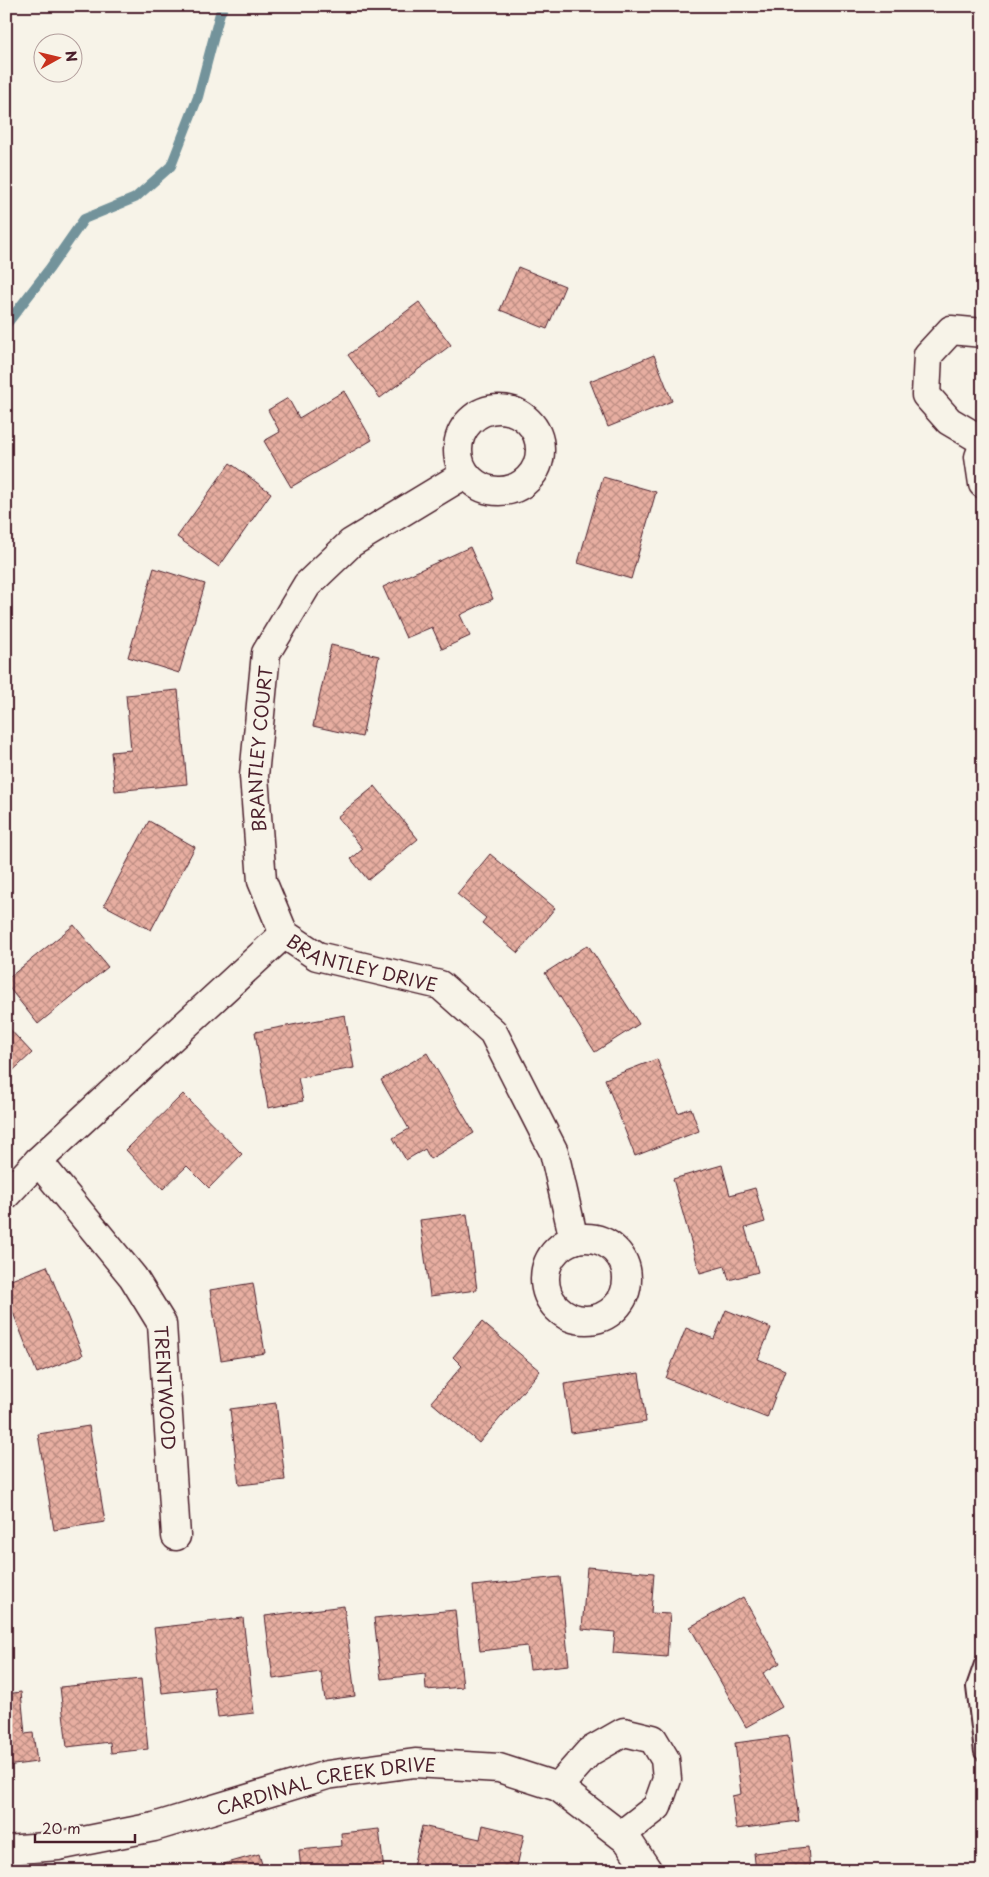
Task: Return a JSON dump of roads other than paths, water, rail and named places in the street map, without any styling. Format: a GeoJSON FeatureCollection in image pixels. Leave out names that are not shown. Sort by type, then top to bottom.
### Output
{"type":"FeatureCollection","features":[{"type":"Feature","properties":{"kind":"street"},"geometry":{"type":"LineString","coordinates":[[983,332],[951,330],[928,355],[926,395],[949,421],[983,441]]}},
{"type":"Feature","properties":{"kind":"street"},"geometry":{"type":"LineString","coordinates":[[983,446],[979,457],[983,484]]}},
{"type":"Feature","properties":{"kind":"street","name":"BRANTLEY COURT"},"geometry":{"type":"LineString","coordinates":[[284,934],[262,881],[254,776],[266,653],[307,585],[351,543],[465,474]]}},
{"type":"Feature","properties":{"kind":"street","name":"BRANTLEY DRIVE"},"geometry":{"type":"LineString","coordinates":[[6,1195],[38,1161],[284,934],[318,956],[440,986],[493,1032],[554,1152],[574,1240]]}},
{"type":"Feature","properties":{"kind":"street","name":"TRENTWOOD"},"geometry":{"type":"LineString","coordinates":[[38,1161],[133,1277],[162,1324],[176,1536]]}},
{"type":"Feature","properties":{"kind":"street"},"geometry":{"type":"LineString","coordinates":[[558,1787],[589,1752],[624,1732],[653,1739],[665,1759],[667,1779],[657,1807],[621,1835]]}},
{"type":"Feature","properties":{"kind":"street","name":"CARDINAL CREEK DRIVE"},"geometry":{"type":"LineString","coordinates":[[6,1850],[58,1846],[154,1827],[327,1775],[415,1763],[499,1768],[558,1787],[628,1841],[648,1871]]}},
{"type":"Feature","properties":{"kind":"lane"},"geometry":{"type":"LineString","coordinates":[[983,1664],[975,1687],[983,1752]]}},
{"type":"Feature","properties":{"kind":"waterway"},"geometry":{"type":"LineString","coordinates":[[6,325],[50,268],[84,219],[135,198],[171,166],[198,97],[220,13],[224,6]]}}]}
